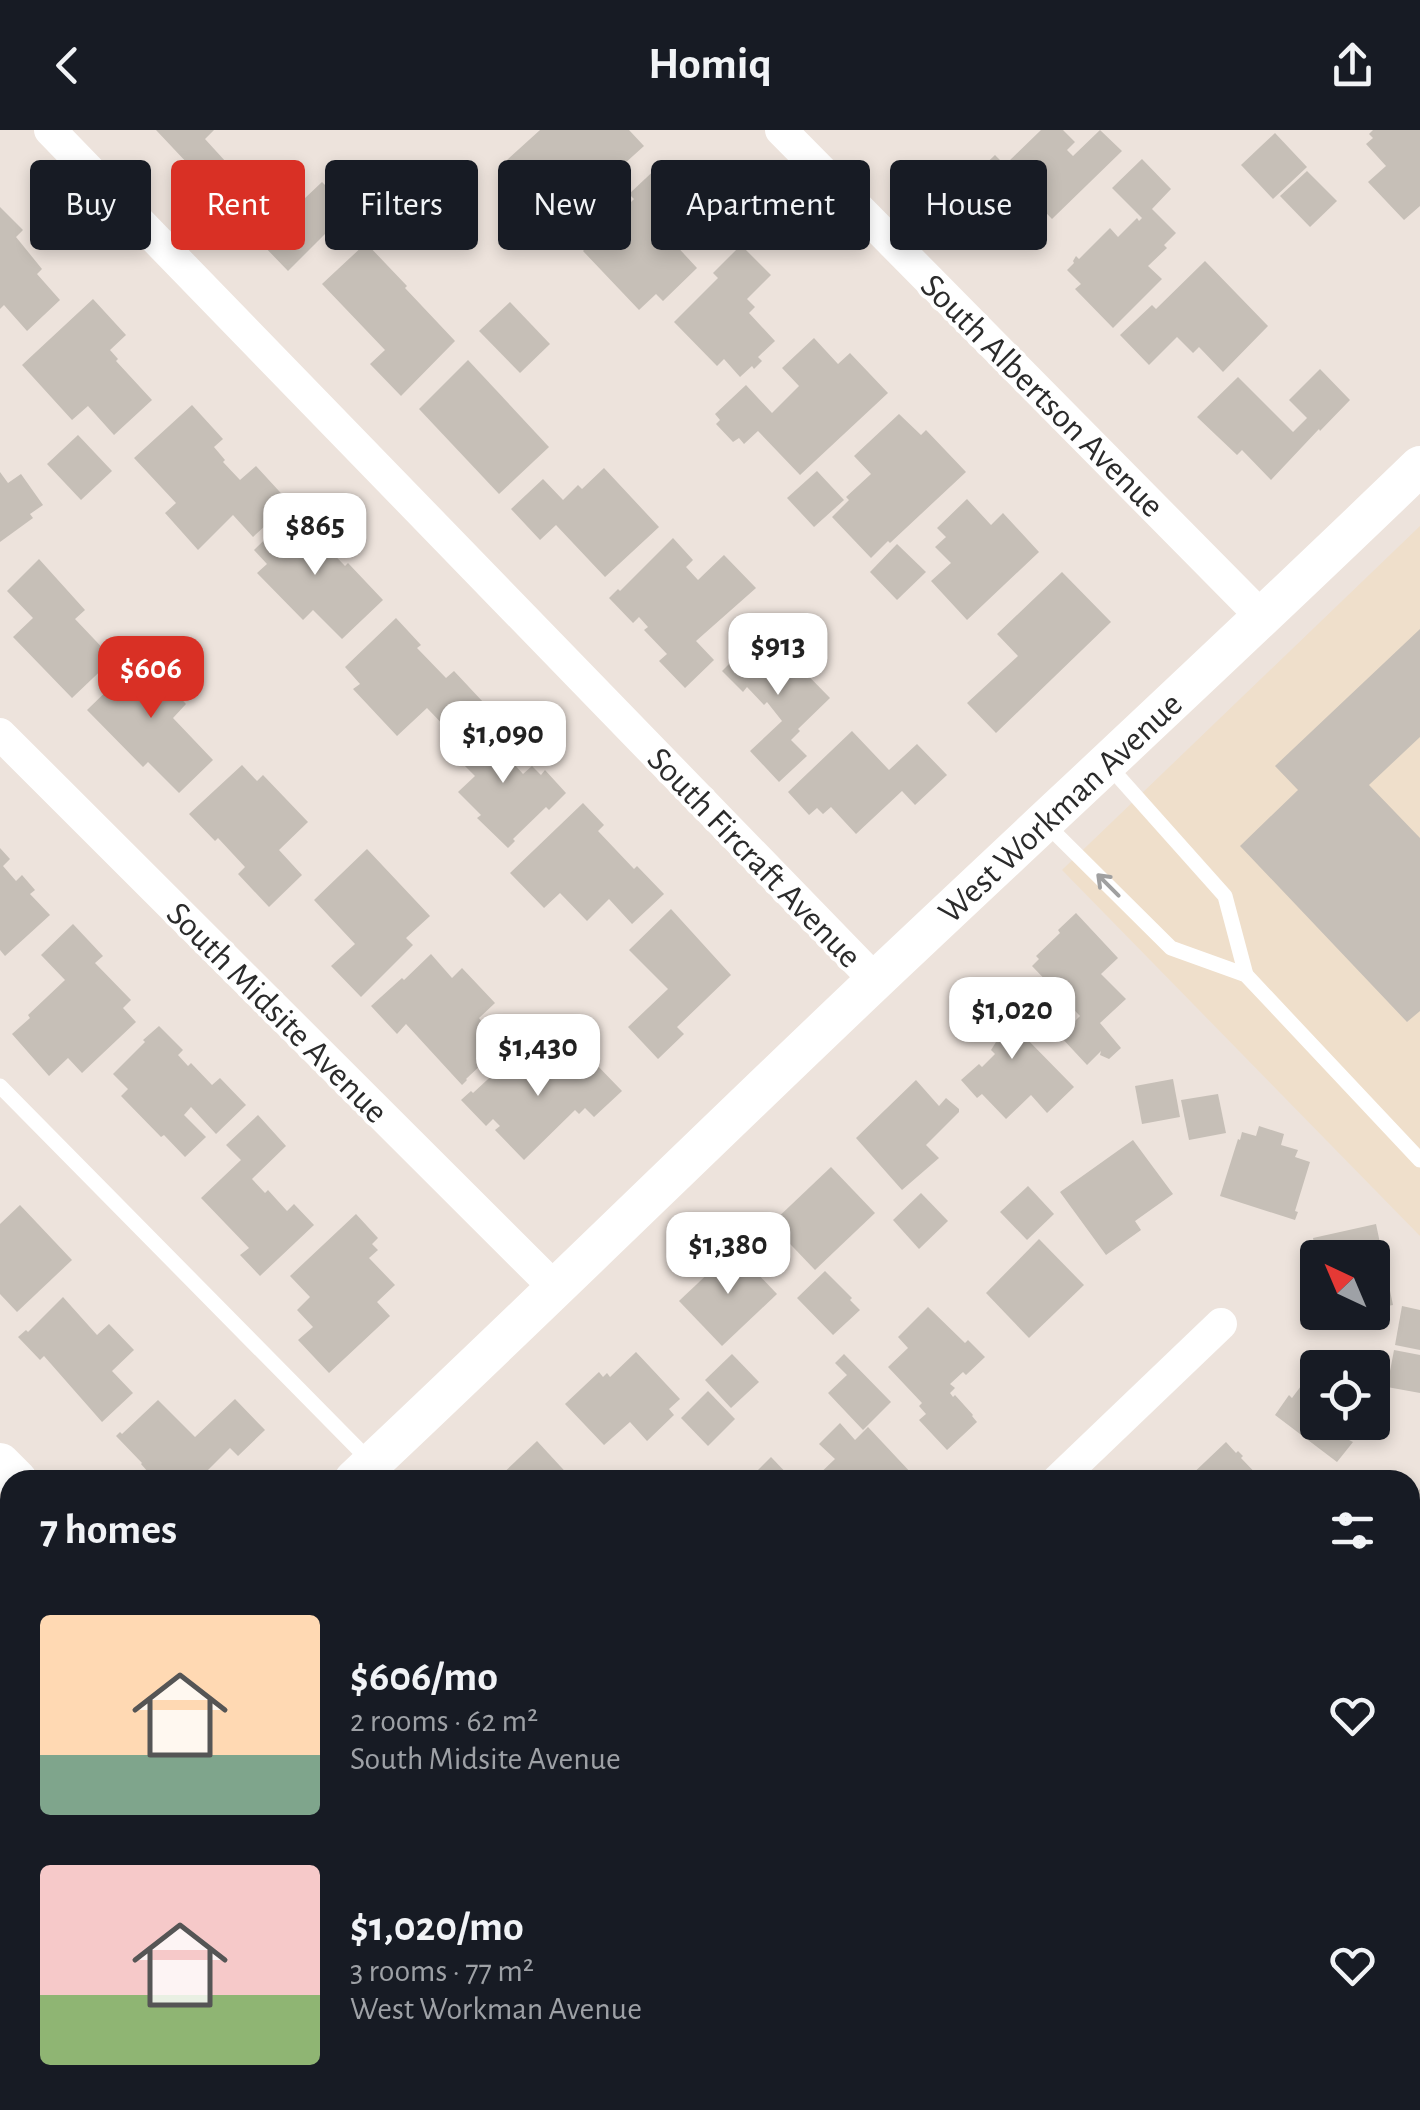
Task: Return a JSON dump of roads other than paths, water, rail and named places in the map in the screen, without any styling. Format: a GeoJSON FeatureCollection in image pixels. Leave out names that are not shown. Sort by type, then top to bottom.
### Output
{"type":"FeatureCollection","features":[{"type":"Feature","properties":{"kind":"street","name":"South Fircraft Avenue"},"geometry":{"type":"LineString","coordinates":[[50,130],[876,980]]}},
{"type":"Feature","properties":{"kind":"street","name":"South Albertson Avenue"},"geometry":{"type":"LineString","coordinates":[[781,130],[1263,618]]}},
{"type":"Feature","properties":{"kind":"street","name":"West Workman Avenue"},"geometry":{"type":"LineString","coordinates":[[365,1470],[1420,466]]}},
{"type":"Feature","properties":{"kind":"street","name":"South Midsite Avenue"},"geometry":{"type":"LineString","coordinates":[[0,734],[556,1289]]}},
{"type":"Feature","properties":{"kind":"street"},"geometry":{"type":"LineString","coordinates":[[1068,1470],[1221,1324]]}},
{"type":"Feature","properties":{"kind":"lane"},"geometry":{"type":"LineString","coordinates":[[1108,764],[1225,896],[1246,975]]}},
{"type":"Feature","properties":{"kind":"lane"},"geometry":{"type":"LineString","coordinates":[[1044,822],[1171,948],[1246,975],[1420,1160]]}},
{"type":"Feature","properties":{"kind":"lane"},"geometry":{"type":"LineString","coordinates":[[0,1086],[361,1470]]}}]}
